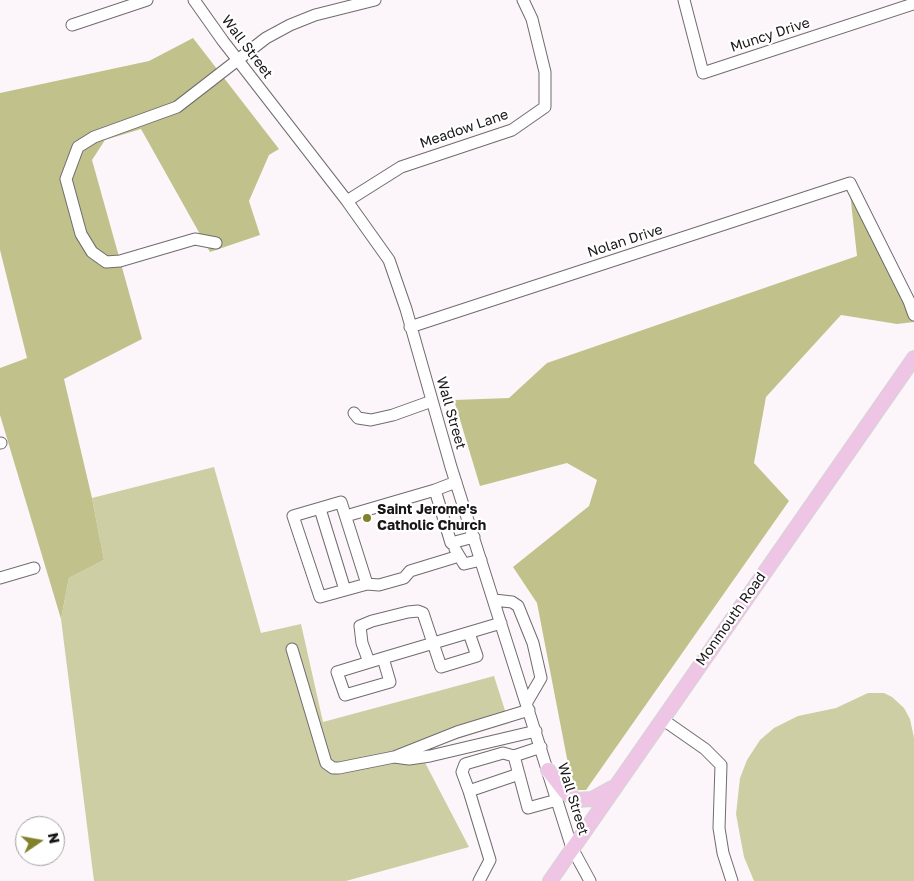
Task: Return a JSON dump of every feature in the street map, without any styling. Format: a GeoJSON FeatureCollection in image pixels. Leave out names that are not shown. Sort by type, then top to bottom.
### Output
{"type":"FeatureCollection","features":[{"type":"Feature","properties":{"kind":"main road","name":"Monmouth Road"},"geometry":{"type":"LineString","coordinates":[[550,881],[914,358]]}},
{"type":"Feature","properties":{"kind":"main road"},"geometry":{"type":"LineString","coordinates":[[548,770],[566,792],[577,800],[592,799],[615,786]]}},
{"type":"Feature","properties":{"kind":"street"},"geometry":{"type":"LineString","coordinates":[[72,25],[146,0]]}},
{"type":"Feature","properties":{"kind":"street","name":"Wall Street"},"geometry":{"type":"LineString","coordinates":[[194,0],[347,201],[389,260],[456,482],[572,848],[590,881]]}},
{"type":"Feature","properties":{"kind":"street"},"geometry":{"type":"LineString","coordinates":[[216,243],[195,239],[120,261],[106,262],[92,252],[81,234],[66,179],[78,147],[94,137],[177,108],[266,38],[290,25],[315,15],[375,0]]}},
{"type":"Feature","properties":{"kind":"street"},"geometry":{"type":"LineString","coordinates":[[523,0],[532,19],[545,72],[545,107],[555,114]]}},
{"type":"Feature","properties":{"kind":"street","name":"Muncy Drive"},"geometry":{"type":"LineString","coordinates":[[684,0],[701,78],[913,3]]}},
{"type":"Feature","properties":{"kind":"street","name":"Meadow Lane"},"geometry":{"type":"LineString","coordinates":[[347,201],[402,167],[512,130],[545,107]]}},
{"type":"Feature","properties":{"kind":"street","name":"Nolan Drive"},"geometry":{"type":"LineString","coordinates":[[410,327],[850,183],[909,301],[914,315]]}},
{"type":"Feature","properties":{"kind":"street"},"geometry":{"type":"LineString","coordinates":[[354,413],[358,418],[371,420],[393,415],[432,401]]}},
{"type":"Feature","properties":{"kind":"street"},"geometry":{"type":"LineString","coordinates":[[346,516],[456,482]]}},
{"type":"Feature","properties":{"kind":"street"},"geometry":{"type":"LineString","coordinates":[[435,490],[451,543],[464,564],[481,560]]}},
{"type":"Feature","properties":{"kind":"street"},"geometry":{"type":"LineString","coordinates":[[373,584],[341,502],[293,516],[320,597],[404,578],[410,571],[459,556]]}},
{"type":"Feature","properties":{"kind":"street"},"geometry":{"type":"LineString","coordinates":[[320,508],[345,590]]}},
{"type":"Feature","properties":{"kind":"street"},"geometry":{"type":"LineString","coordinates":[[451,543],[474,537]]}},
{"type":"Feature","properties":{"kind":"street"},"geometry":{"type":"LineString","coordinates":[[0,578],[34,568]]}},
{"type":"Feature","properties":{"kind":"street"},"geometry":{"type":"LineString","coordinates":[[292,650],[326,763],[333,768],[339,768],[394,757],[528,706],[541,678],[533,643],[518,606],[512,602],[494,600]]}},
{"type":"Feature","properties":{"kind":"street"},"geometry":{"type":"LineString","coordinates":[[369,662],[362,643],[360,626],[372,621],[418,611],[423,613],[441,667],[477,656],[469,633]]}},
{"type":"Feature","properties":{"kind":"street"},"geometry":{"type":"LineString","coordinates":[[383,658],[390,682],[345,695],[337,672],[369,662],[469,633],[501,623]]}},
{"type":"Feature","properties":{"kind":"street"},"geometry":{"type":"LineString","coordinates":[[662,720],[705,749],[720,762],[722,776],[719,828],[723,854],[732,881]]}},
{"type":"Feature","properties":{"kind":"street"},"geometry":{"type":"LineString","coordinates":[[394,757],[409,759],[430,756],[536,731]]}},
{"type":"Feature","properties":{"kind":"street"},"geometry":{"type":"LineString","coordinates":[[479,881],[490,860],[462,772],[465,764],[503,753],[514,756],[541,747]]}},
{"type":"Feature","properties":{"kind":"street"},"geometry":{"type":"LineString","coordinates":[[514,756],[528,808],[557,800]]}},
{"type":"Feature","properties":{"kind":"street"},"geometry":{"type":"LineString","coordinates":[[469,791],[519,774]]}},
{"type":"Feature","properties":{"kind":"green space"},"geometry":{"type":"Polygon","coordinates":[[[193,38],[279,149],[269,155],[249,201],[260,235],[210,252],[141,129],[105,140],[92,160],[142,339],[64,379],[92,498],[104,560],[69,578],[61,619],[0,415],[0,368],[27,358],[0,250],[0,93],[149,61],[193,38]]]}},
{"type":"Feature","properties":{"kind":"green space"},"geometry":{"type":"Polygon","coordinates":[[[849,184],[914,312],[914,322],[897,324],[841,315],[766,397],[754,463],[789,501],[586,790],[577,790],[569,769],[537,603],[513,567],[589,506],[597,480],[567,463],[480,486],[454,400],[509,398],[547,363],[857,256],[849,184]]]}},
{"type":"Feature","properties":{"kind":"green space"},"geometry":{"type":"Polygon","coordinates":[[[214,467],[261,633],[301,624],[323,722],[494,676],[509,723],[419,751],[469,847],[346,881],[94,881],[61,619],[69,578],[104,560],[92,498],[214,467]]]}},
{"type":"Feature","properties":{"kind":"green space"},"geometry":{"type":"Polygon","coordinates":[[[868,693],[884,693],[892,697],[904,708],[910,719],[914,738],[914,881],[754,881],[744,857],[736,814],[740,778],[747,760],[760,740],[774,728],[798,716],[836,708],[868,693]]]}},
{"type":"Feature","properties":{"kind":"place","name":"Saint Jerome's Catholic Church"},"geometry":{"type":"Point","coordinates":[367,518]}}]}
